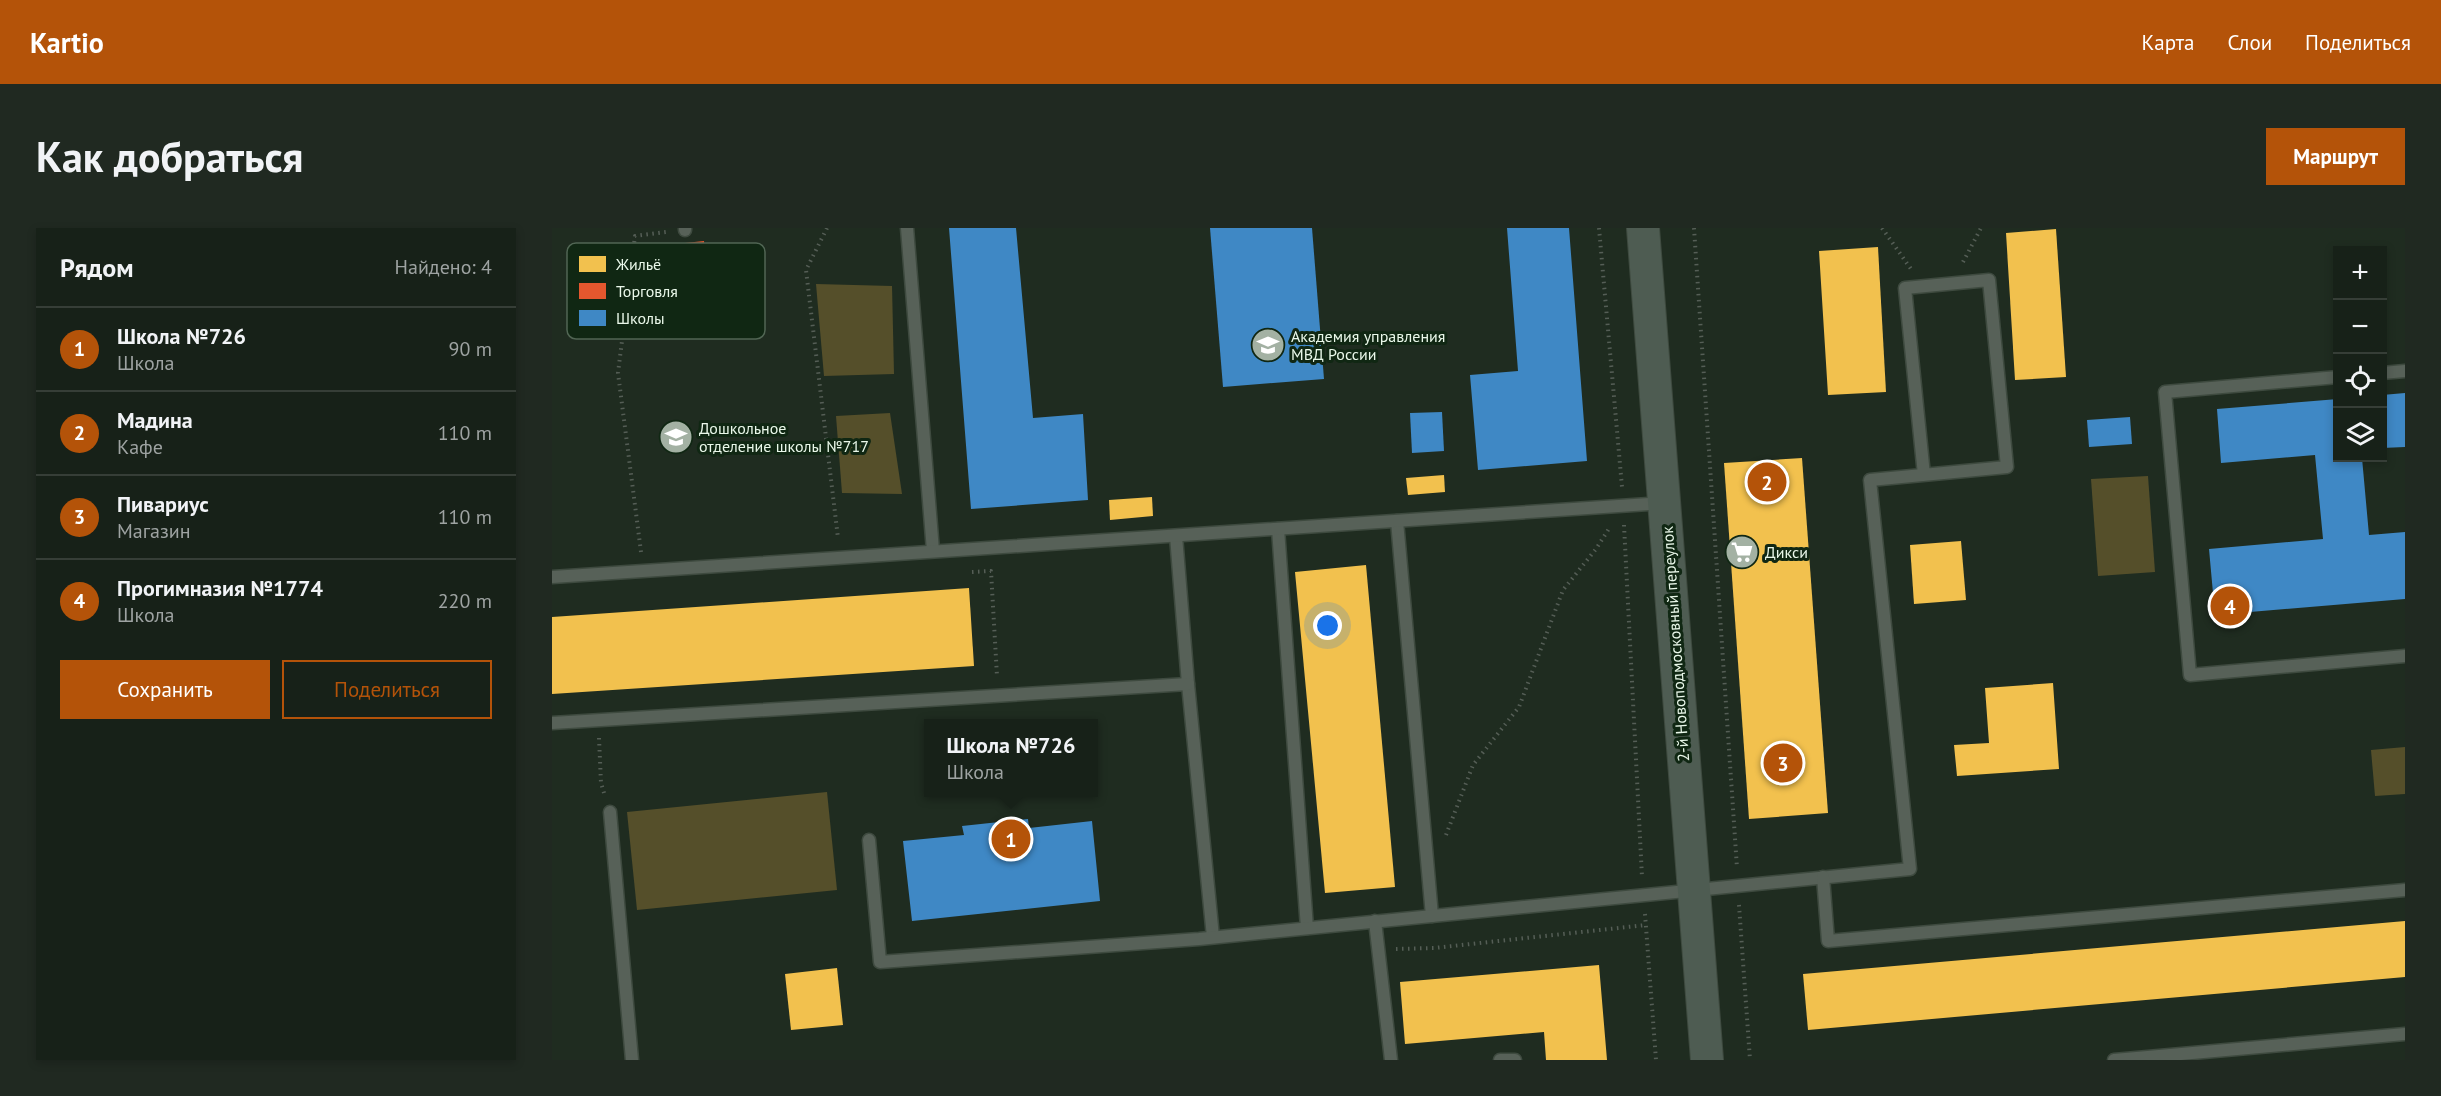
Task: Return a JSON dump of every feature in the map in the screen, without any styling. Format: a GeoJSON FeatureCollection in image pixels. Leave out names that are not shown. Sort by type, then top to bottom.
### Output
{"type":"FeatureCollection","features":[{"type":"Feature","properties":{"kind":"street","name":"2-й Новоподмосковный переулок"},"geometry":{"type":"LineString","coordinates":[[1643,228],[1707,1060]]}},
{"type":"Feature","properties":{"kind":"lane"},"geometry":{"type":"LineString","coordinates":[[908,228],[933,551]]}},
{"type":"Feature","properties":{"kind":"lane"},"geometry":{"type":"LineString","coordinates":[[870,840],[880,962],[1213,937],[1910,869],[1870,480],[1924,475],[2007,467],[1989,280],[1905,288],[1924,475]]}},
{"type":"Feature","properties":{"kind":"lane"},"geometry":{"type":"LineString","coordinates":[[2387,373],[2405,371]]}},
{"type":"Feature","properties":{"kind":"lane"},"geometry":{"type":"LineString","coordinates":[[2333,377],[2165,392],[2190,675],[2405,656]]}},
{"type":"Feature","properties":{"kind":"lane"},"geometry":{"type":"LineString","coordinates":[[552,577],[1665,503]]}},
{"type":"Feature","properties":{"kind":"lane"},"geometry":{"type":"LineString","coordinates":[[1397,521],[1432,916]]}},
{"type":"Feature","properties":{"kind":"lane"},"geometry":{"type":"LineString","coordinates":[[1278,529],[1307,928]]}},
{"type":"Feature","properties":{"kind":"lane"},"geometry":{"type":"LineString","coordinates":[[1176,536],[1213,937]]}},
{"type":"Feature","properties":{"kind":"lane"},"geometry":{"type":"LineString","coordinates":[[552,723],[1188,684]]}},
{"type":"Feature","properties":{"kind":"lane"},"geometry":{"type":"LineString","coordinates":[[610,812],[632,1060]]}},
{"type":"Feature","properties":{"kind":"lane"},"geometry":{"type":"LineString","coordinates":[[1822,877],[1828,941],[2405,890]]}},
{"type":"Feature","properties":{"kind":"lane"},"geometry":{"type":"LineString","coordinates":[[1375,921],[1391,1060]]}},
{"type":"Feature","properties":{"kind":"lane"},"geometry":{"type":"LineString","coordinates":[[2114,1060],[2405,1034]]}},
{"type":"Feature","properties":{"kind":"lane"},"geometry":{"type":"LineString","coordinates":[[1500,1060],[1515,1060]]}},
{"type":"Feature","properties":{"kind":"path"},"geometry":{"type":"LineString","coordinates":[[827,228],[806,270],[841,557]]}},
{"type":"Feature","properties":{"kind":"path"},"geometry":{"type":"LineString","coordinates":[[1599,228],[1623,507],[1644,894],[1656,1060]]}},
{"type":"Feature","properties":{"kind":"path"},"geometry":{"type":"LineString","coordinates":[[1694,228],[1750,1060]]}},
{"type":"Feature","properties":{"kind":"path"},"geometry":{"type":"LineString","coordinates":[[1882,228],[1924,287]]}},
{"type":"Feature","properties":{"kind":"path"},"geometry":{"type":"LineString","coordinates":[[1950,284],[1981,228]]}},
{"type":"Feature","properties":{"kind":"path"},"geometry":{"type":"LineString","coordinates":[[634,243],[635,236],[685,229]]}},
{"type":"Feature","properties":{"kind":"path"},"geometry":{"type":"LineString","coordinates":[[622,339],[618,373],[643,571]]}},
{"type":"Feature","properties":{"kind":"path"},"geometry":{"type":"LineString","coordinates":[[1445,837],[1473,765],[1519,707],[1563,590],[1596,549],[1623,507]]}},
{"type":"Feature","properties":{"kind":"path"},"geometry":{"type":"LineString","coordinates":[[968,572],[991,571],[998,695]]}},
{"type":"Feature","properties":{"kind":"path"},"geometry":{"type":"LineString","coordinates":[[597,719],[602,783],[610,812]]}},
{"type":"Feature","properties":{"kind":"path"},"geometry":{"type":"LineString","coordinates":[[1378,950],[1434,948],[1646,925]]}},
{"type":"Feature","properties":{"kind":"shaded area"},"geometry":{"type":"Polygon","coordinates":[[[816,284],[892,286],[894,374],[824,376],[816,284]]]}},
{"type":"Feature","properties":{"kind":"shaded area"},"geometry":{"type":"Polygon","coordinates":[[[890,413],[902,494],[842,493],[836,416],[890,413]]]}},
{"type":"Feature","properties":{"kind":"shaded area"},"geometry":{"type":"Polygon","coordinates":[[[2148,476],[2155,572],[2098,576],[2091,479],[2148,476]]]}},
{"type":"Feature","properties":{"kind":"shaded area"},"geometry":{"type":"Polygon","coordinates":[[[2405,747],[2405,794],[2375,796],[2371,750],[2405,747]]]}},
{"type":"Feature","properties":{"kind":"shaded area"},"geometry":{"type":"Polygon","coordinates":[[[827,792],[837,890],[637,910],[627,812],[827,792]]]}},
{"type":"Feature","properties":{"kind":"building: Жильё"},"geometry":{"type":"Polygon","coordinates":[[[2056,229],[2066,377],[2015,380],[2006,233],[2056,229]]]}},
{"type":"Feature","properties":{"kind":"building: Жильё"},"geometry":{"type":"Polygon","coordinates":[[[1878,247],[1886,392],[1828,395],[1819,251],[1878,247]]]}},
{"type":"Feature","properties":{"kind":"building: Жильё"},"geometry":{"type":"Polygon","coordinates":[[[1802,458],[1828,813],[1749,819],[1724,463],[1802,458]]]}},
{"type":"Feature","properties":{"kind":"building: Жильё"},"geometry":{"type":"Polygon","coordinates":[[[1444,475],[1445,492],[1408,495],[1406,478],[1444,475]]]}},
{"type":"Feature","properties":{"kind":"building: Жильё"},"geometry":{"type":"Polygon","coordinates":[[[1152,497],[1153,516],[1110,520],[1109,500],[1152,497]]]}},
{"type":"Feature","properties":{"kind":"building: Жильё"},"geometry":{"type":"Polygon","coordinates":[[[1961,541],[1966,600],[1914,604],[1910,545],[1961,541]]]}},
{"type":"Feature","properties":{"kind":"building: Жильё"},"geometry":{"type":"Polygon","coordinates":[[[1366,565],[1395,887],[1325,893],[1295,572],[1366,565]]]}},
{"type":"Feature","properties":{"kind":"building: Жильё"},"geometry":{"type":"Polygon","coordinates":[[[969,588],[974,666],[552,694],[552,617],[969,588]]]}},
{"type":"Feature","properties":{"kind":"building: Жильё"},"geometry":{"type":"Polygon","coordinates":[[[2053,683],[2059,769],[1957,776],[1954,745],[1989,743],[1985,688],[2053,683]]]}},
{"type":"Feature","properties":{"kind":"building: Жильё"},"geometry":{"type":"Polygon","coordinates":[[[2405,921],[2405,977],[1808,1030],[1803,974],[2405,921]]]}},
{"type":"Feature","properties":{"kind":"building: Жильё"},"geometry":{"type":"Polygon","coordinates":[[[1599,965],[1607,1060],[1546,1060],[1544,1032],[1405,1044],[1400,982],[1599,965]]]}},
{"type":"Feature","properties":{"kind":"building: Жильё"},"geometry":{"type":"Polygon","coordinates":[[[837,968],[843,1025],[791,1030],[785,974],[837,968]]]}},
{"type":"Feature","properties":{"kind":"building: Школы"},"geometry":{"type":"Polygon","coordinates":[[[949,228],[1016,228],[1033,418],[1083,414],[1088,500],[971,509],[949,228]]]}},
{"type":"Feature","properties":{"kind":"building: Школы"},"geometry":{"type":"Polygon","coordinates":[[[1210,228],[1312,228],[1324,379],[1223,387],[1210,228]]]}},
{"type":"Feature","properties":{"kind":"building: Школы"},"geometry":{"type":"Polygon","coordinates":[[[1507,228],[1569,228],[1587,461],[1478,470],[1470,375],[1518,371],[1507,228]]]}},
{"type":"Feature","properties":{"kind":"building: Школы"},"geometry":{"type":"Polygon","coordinates":[[[2405,393],[2405,447],[2387,448],[2387,395],[2405,393]]]}},
{"type":"Feature","properties":{"kind":"building: Школы"},"geometry":{"type":"Polygon","coordinates":[[[2333,399],[2333,462],[2362,462],[2369,535],[2405,532],[2405,599],[2215,615],[2209,549],[2323,539],[2315,455],[2221,463],[2217,409],[2333,399]]]}},
{"type":"Feature","properties":{"kind":"building: Школы"},"geometry":{"type":"Polygon","coordinates":[[[1442,412],[1444,451],[1412,453],[1410,413],[1442,412]]]}},
{"type":"Feature","properties":{"kind":"building: Школы"},"geometry":{"type":"Polygon","coordinates":[[[2130,417],[2132,444],[2089,447],[2087,420],[2130,417]]]}},
{"type":"Feature","properties":{"kind":"building: Школы"},"geometry":{"type":"Polygon","coordinates":[[[1028,819],[1029,828],[1092,821],[1100,901],[912,921],[903,841],[964,835],[962,826],[1028,819]]]}},
{"type":"Feature","properties":{"kind":"place","name":"Академия управления МВД России"},"geometry":{"type":"Point","coordinates":[1268,345]}},
{"type":"Feature","properties":{"kind":"place","name":"Дошкольное отделение школы №717"},"geometry":{"type":"Point","coordinates":[676,437]}},
{"type":"Feature","properties":{"kind":"place","name":"Мадина"},"geometry":{"type":"Point","coordinates":[1767,482]}},
{"type":"Feature","properties":{"kind":"place","name":"Дикси"},"geometry":{"type":"Point","coordinates":[1742,552]}},
{"type":"Feature","properties":{"kind":"place","name":"Прогимназия №1774"},"geometry":{"type":"Point","coordinates":[2230,606]}},
{"type":"Feature","properties":{"kind":"place","name":"Пивариус"},"geometry":{"type":"Point","coordinates":[1783,763]}},
{"type":"Feature","properties":{"kind":"place","name":"Школа №726"},"geometry":{"type":"Point","coordinates":[1011,839]}}]}
